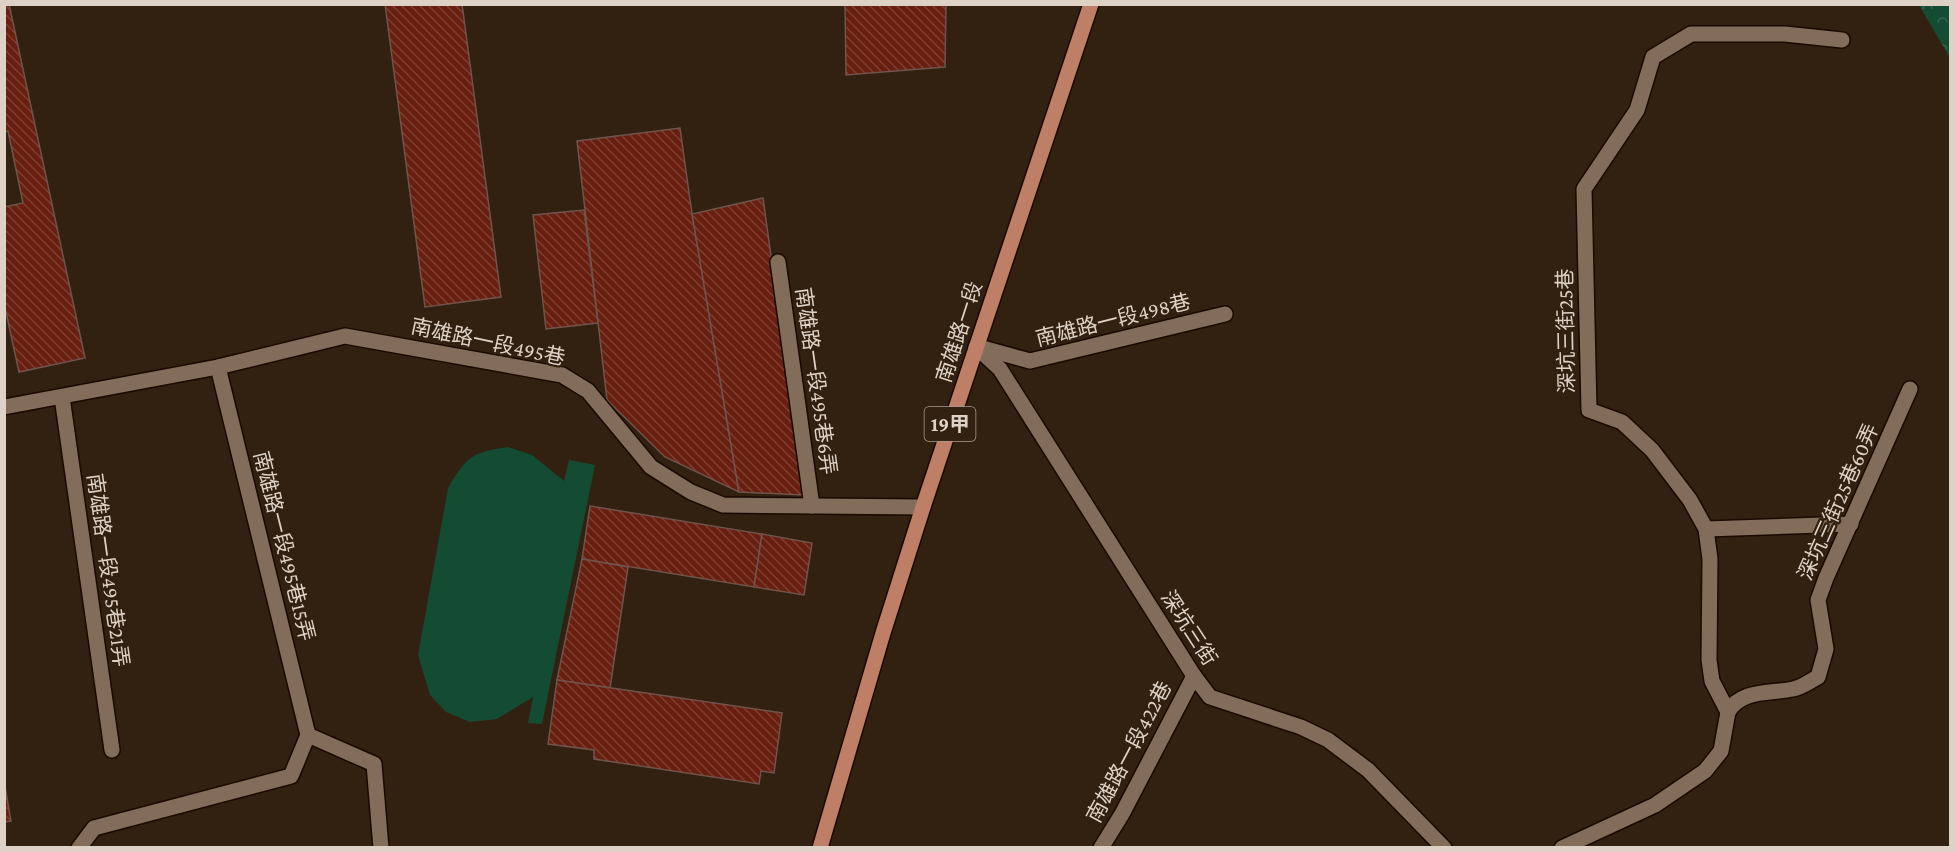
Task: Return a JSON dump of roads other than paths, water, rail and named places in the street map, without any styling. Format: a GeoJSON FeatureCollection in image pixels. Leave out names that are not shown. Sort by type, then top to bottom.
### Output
{"type":"FeatureCollection","features":[{"type":"Feature","properties":{"kind":"main road","name":"南雄路一段"},"geometry":{"type":"LineString","coordinates":[[820,848],[883,633],[923,507],[1090,4]]}},
{"type":"Feature","properties":{"kind":"street","name":"深坑三街25巷"},"geometry":{"type":"LineString","coordinates":[[1728,712],[1712,681],[1709,660],[1710,559],[1706,529],[1690,500],[1652,450],[1622,422],[1588,410],[1584,189],[1637,110],[1653,57],[1691,34],[1785,34],[1842,40]]}},
{"type":"Feature","properties":{"kind":"street","name":"南雄路一段495巷6弄"},"geometry":{"type":"LineString","coordinates":[[778,262],[812,506]]}},
{"type":"Feature","properties":{"kind":"street","name":"南雄路一段498巷"},"geometry":{"type":"LineString","coordinates":[[976,347],[1030,361],[1225,314]]}},
{"type":"Feature","properties":{"kind":"street","name":"南雄路一段495巷"},"geometry":{"type":"LineString","coordinates":[[4,407],[218,367],[345,336],[562,375],[588,390],[651,467],[691,492],[723,505],[923,507]]}},
{"type":"Feature","properties":{"kind":"street","name":"深坑三街"},"geometry":{"type":"LineString","coordinates":[[976,347],[1000,369],[1209,697],[1301,727],[1328,740],[1368,770],[1444,848]]}},
{"type":"Feature","properties":{"kind":"street","name":"南雄路一段495巷15弄"},"geometry":{"type":"LineString","coordinates":[[218,367],[308,735]]}},
{"type":"Feature","properties":{"kind":"street","name":"深坑三街25巷60弄"},"geometry":{"type":"LineString","coordinates":[[1728,712],[1734,702],[1752,694],[1796,689],[1818,676],[1826,649],[1818,600],[1910,389]]}},
{"type":"Feature","properties":{"kind":"street","name":"南雄路一段495巷21弄"},"geometry":{"type":"LineString","coordinates":[[62,397],[112,750]]}},
{"type":"Feature","properties":{"kind":"street"},"geometry":{"type":"LineString","coordinates":[[1706,529],[1851,524]]}},
{"type":"Feature","properties":{"kind":"street","name":"南雄路一段422巷"},"geometry":{"type":"LineString","coordinates":[[1101,848],[1122,814],[1194,676]]}},
{"type":"Feature","properties":{"kind":"street"},"geometry":{"type":"LineString","coordinates":[[1562,848],[1655,805],[1705,771],[1721,751],[1728,712]]}},
{"type":"Feature","properties":{"kind":"street"},"geometry":{"type":"LineString","coordinates":[[79,848],[94,828],[291,776],[308,735],[374,764],[381,848]]}}]}
